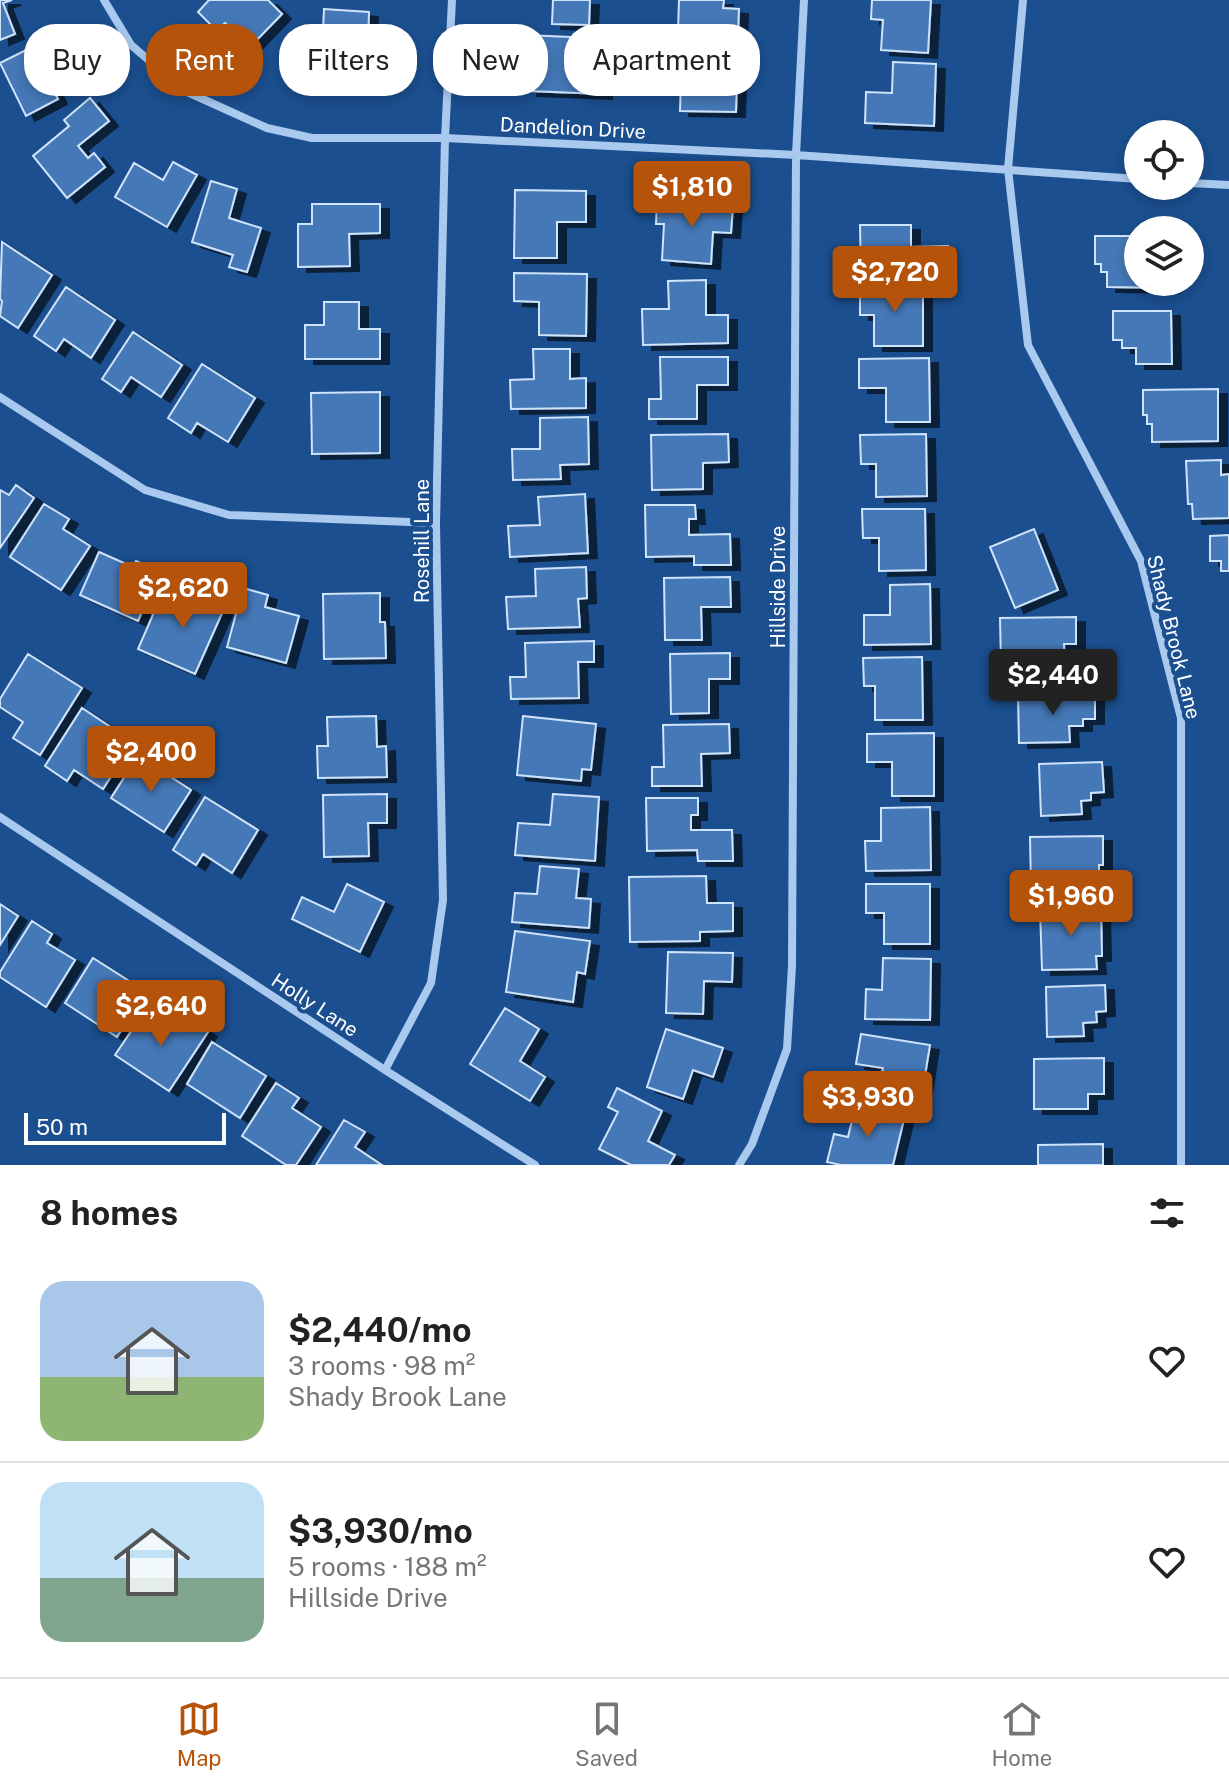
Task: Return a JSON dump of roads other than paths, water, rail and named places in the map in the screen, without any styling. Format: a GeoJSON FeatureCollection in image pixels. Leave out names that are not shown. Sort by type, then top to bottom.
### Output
{"type":"FeatureCollection","features":[{"type":"Feature","properties":{"kind":"street","name":"Dandelion Drive"},"geometry":{"type":"LineString","coordinates":[[104,0],[131,45],[185,91],[267,128],[312,138],[445,138],[796,155],[1124,178]]}},
{"type":"Feature","properties":{"kind":"street","name":"Rosehill Lane"},"geometry":{"type":"LineString","coordinates":[[385,1070],[431,983],[443,900],[436,523],[445,138],[452,0]]}},
{"type":"Feature","properties":{"kind":"street","name":"Hillside Drive"},"geometry":{"type":"LineString","coordinates":[[739,1165],[752,1144],[787,1049],[792,966],[796,155],[804,0]]}},
{"type":"Feature","properties":{"kind":"street","name":"Shady Brook Lane"},"geometry":{"type":"LineString","coordinates":[[1023,0],[1008,169],[1028,345],[1141,561],[1181,718],[1181,1165]]}},
{"type":"Feature","properties":{"kind":"street"},"geometry":{"type":"LineString","coordinates":[[1204,184],[1229,185]]}},
{"type":"Feature","properties":{"kind":"street"},"geometry":{"type":"LineString","coordinates":[[0,397],[145,490],[229,515],[436,523]]}},
{"type":"Feature","properties":{"kind":"street","name":"Holly Lane"},"geometry":{"type":"LineString","coordinates":[[0,817],[535,1165]]}}]}
